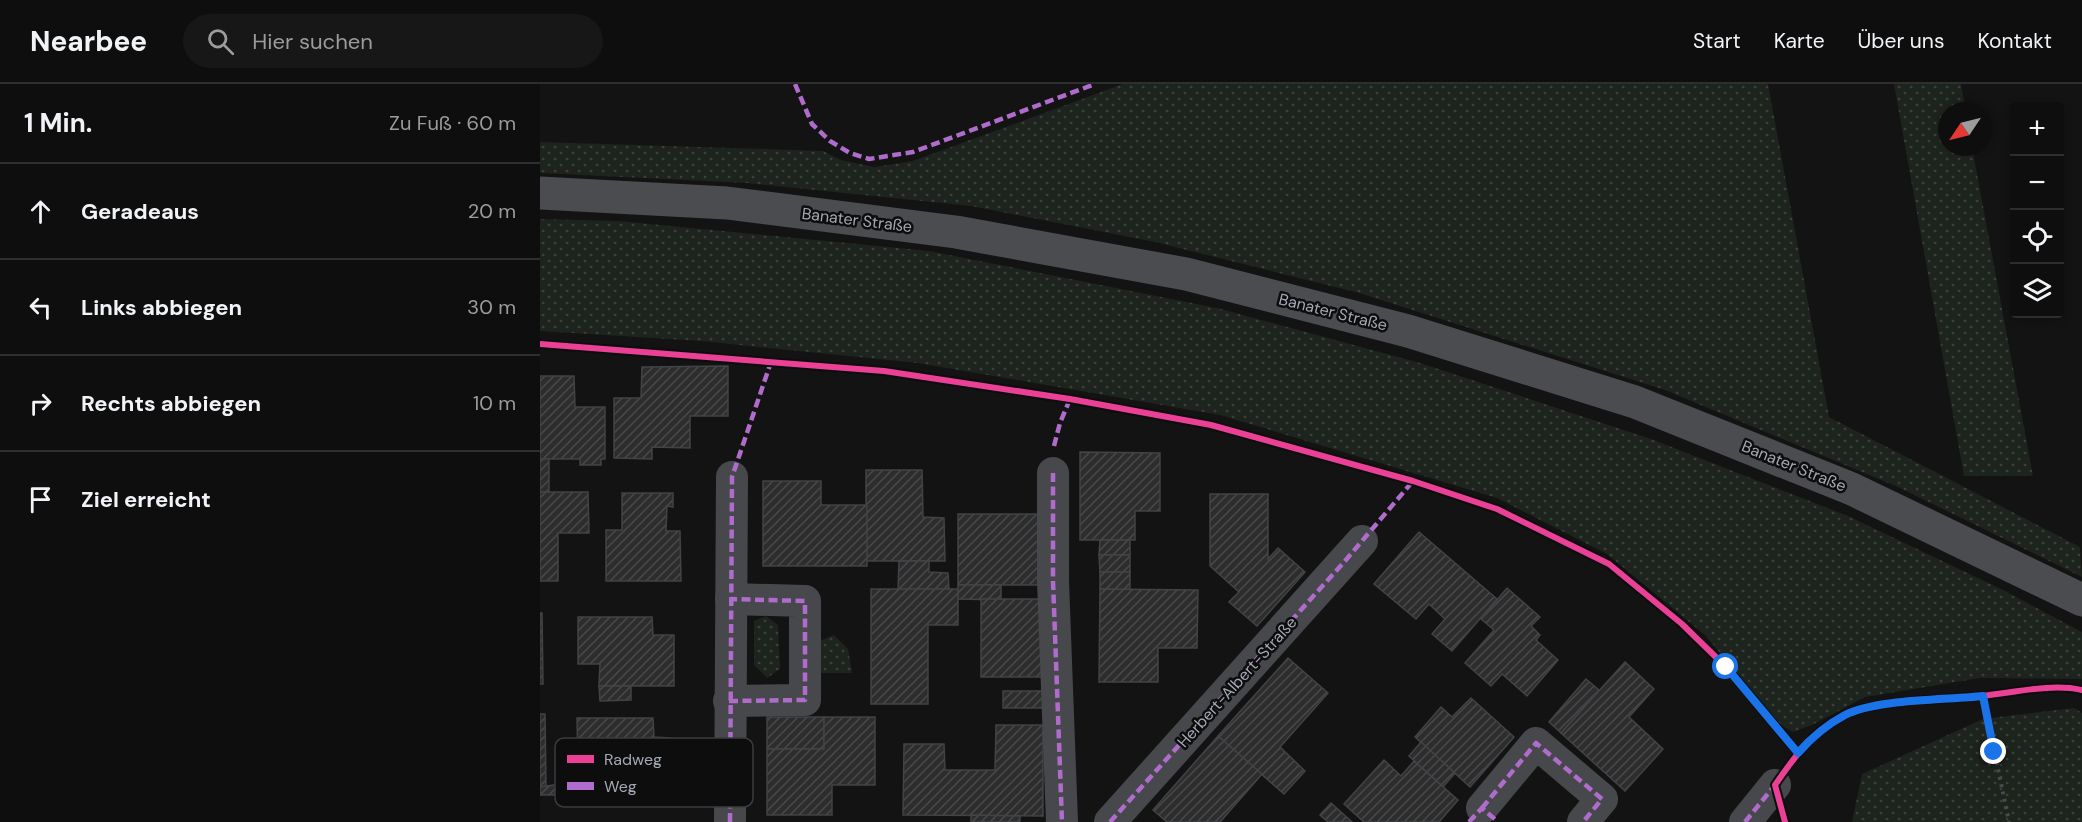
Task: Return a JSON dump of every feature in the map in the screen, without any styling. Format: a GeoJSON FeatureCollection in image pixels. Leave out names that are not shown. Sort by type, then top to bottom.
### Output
{"type":"FeatureCollection","features":[{"type":"Feature","properties":{"kind":"main road","name":"Banater Straße"},"geometry":{"type":"LineString","coordinates":[[540,194],[727,203],[956,232],[1186,274],[1408,331],[1635,402],[1852,489],[2082,600]]}},
{"type":"Feature","properties":{"kind":"street"},"geometry":{"type":"LineString","coordinates":[[1053,473],[1053,581],[1062,822]]}},
{"type":"Feature","properties":{"kind":"street"},"geometry":{"type":"LineString","coordinates":[[729,738],[732,477]]}},
{"type":"Feature","properties":{"kind":"street","name":"Herbert-Albert-Straße"},"geometry":{"type":"LineString","coordinates":[[1110,822],[1362,542]]}},
{"type":"Feature","properties":{"kind":"street"},"geometry":{"type":"LineString","coordinates":[[729,701],[806,700],[805,601],[731,599]]}},
{"type":"Feature","properties":{"kind":"street"},"geometry":{"type":"LineString","coordinates":[[1483,817],[1536,743],[1602,799],[1583,822]]}},
{"type":"Feature","properties":{"kind":"street"},"geometry":{"type":"LineString","coordinates":[[1745,822],[1775,785]]}},
{"type":"Feature","properties":{"kind":"street"},"geometry":{"type":"LineString","coordinates":[[730,807],[730,822]]}},
{"type":"Feature","properties":{"kind":"path"},"geometry":{"type":"LineString","coordinates":[[1972,697],[1994,695]]}},
{"type":"Feature","properties":{"kind":"path"},"geometry":{"type":"LineString","coordinates":[[1983,696],[2009,822]]}},
{"type":"Feature","properties":{"kind":"shaded area"},"geometry":{"type":"Polygon","coordinates":[[[1123,84],[1768,84],[1829,417],[2080,547],[2082,577],[1898,487],[1665,390],[1359,293],[1155,242],[971,206],[747,183],[540,173],[540,142],[823,151],[841,160],[874,167],[913,161],[1123,84]]]}},
{"type":"Feature","properties":{"kind":"shaded area"},"geometry":{"type":"Polygon","coordinates":[[[1894,84],[1961,84],[1964,102],[1938,102],[1938,156],[1974,156],[2033,476],[1964,476],[1894,84]]]}},
{"type":"Feature","properties":{"kind":"shaded area"},"geometry":{"type":"Polygon","coordinates":[[[540,219],[619,221],[929,251],[1217,308],[1420,363],[1651,439],[1848,516],[2003,590],[2082,632],[2082,679],[1980,678],[1865,697],[1812,725],[1793,732],[1779,724],[1705,635],[1607,554],[1497,498],[1220,415],[918,363],[701,341],[540,331],[540,219]]]}},
{"type":"Feature","properties":{"kind":"shaded area"},"geometry":{"type":"Polygon","coordinates":[[[766,616],[778,625],[780,669],[767,678],[754,665],[754,621],[766,616]]]}},
{"type":"Feature","properties":{"kind":"shaded area"},"geometry":{"type":"Polygon","coordinates":[[[834,635],[848,649],[852,673],[810,673],[814,643],[834,635]]]}},
{"type":"Feature","properties":{"kind":"shaded area"},"geometry":{"type":"Polygon","coordinates":[[[2074,708],[2082,713],[2082,822],[1852,822],[1862,774],[1983,719],[2074,708]]]}},
{"type":"Feature","properties":{"kind":"building"},"geometry":{"type":"Polygon","coordinates":[[[728,366],[728,416],[690,416],[690,448],[652,447],[652,459],[614,458],[614,398],[641,398],[642,367],[728,366]]]}},
{"type":"Feature","properties":{"kind":"building"},"geometry":{"type":"Polygon","coordinates":[[[540,376],[574,376],[575,407],[605,407],[605,459],[601,459],[601,465],[580,465],[580,459],[540,459],[540,376]]]}},
{"type":"Feature","properties":{"kind":"building"},"geometry":{"type":"Polygon","coordinates":[[[1080,452],[1160,453],[1160,511],[1135,511],[1135,540],[1080,540],[1080,452]]]}},
{"type":"Feature","properties":{"kind":"building"},"geometry":{"type":"Polygon","coordinates":[[[540,459],[549,459],[549,492],[540,492],[540,459]]]}},
{"type":"Feature","properties":{"kind":"building"},"geometry":{"type":"Polygon","coordinates":[[[866,470],[922,470],[923,517],[944,518],[945,561],[866,561],[866,470]]]}},
{"type":"Feature","properties":{"kind":"building"},"geometry":{"type":"Polygon","coordinates":[[[763,481],[821,481],[821,505],[867,505],[867,566],[763,566],[763,481]]]}},
{"type":"Feature","properties":{"kind":"building"},"geometry":{"type":"Polygon","coordinates":[[[540,492],[588,492],[589,533],[558,533],[558,581],[540,581],[540,492]]]}},
{"type":"Feature","properties":{"kind":"building"},"geometry":{"type":"Polygon","coordinates":[[[622,493],[673,493],[673,507],[667,506],[666,531],[680,531],[681,581],[606,581],[606,530],[622,530],[622,493]]]}},
{"type":"Feature","properties":{"kind":"building"},"geometry":{"type":"Polygon","coordinates":[[[1210,494],[1268,494],[1268,559],[1278,548],[1305,572],[1257,626],[1229,602],[1239,592],[1210,566],[1210,494]]]}},
{"type":"Feature","properties":{"kind":"building"},"geometry":{"type":"Polygon","coordinates":[[[958,514],[1044,514],[1044,585],[958,585],[958,514]]]}},
{"type":"Feature","properties":{"kind":"building"},"geometry":{"type":"Polygon","coordinates":[[[1419,532],[1497,599],[1452,651],[1432,634],[1445,619],[1429,604],[1416,619],[1374,584],[1419,532]]]}},
{"type":"Feature","properties":{"kind":"building"},"geometry":{"type":"Polygon","coordinates":[[[1100,540],[1130,540],[1130,555],[1099,555],[1100,540]]]}},
{"type":"Feature","properties":{"kind":"building"},"geometry":{"type":"Polygon","coordinates":[[[1099,555],[1130,555],[1130,572],[1100,572],[1099,555]]]}},
{"type":"Feature","properties":{"kind":"building"},"geometry":{"type":"Polygon","coordinates":[[[899,561],[929,561],[929,572],[948,573],[949,590],[898,590],[899,561]]]}},
{"type":"Feature","properties":{"kind":"building"},"geometry":{"type":"Polygon","coordinates":[[[1100,572],[1130,572],[1130,590],[1100,589],[1100,572]]]}},
{"type":"Feature","properties":{"kind":"building"},"geometry":{"type":"Polygon","coordinates":[[[958,585],[1001,585],[1001,600],[958,599],[958,585]]]}},
{"type":"Feature","properties":{"kind":"building"},"geometry":{"type":"Polygon","coordinates":[[[1507,588],[1540,617],[1531,626],[1540,635],[1536,640],[1558,660],[1527,696],[1502,674],[1491,686],[1465,663],[1494,630],[1481,619],[1507,588]]]}},
{"type":"Feature","properties":{"kind":"building"},"geometry":{"type":"Polygon","coordinates":[[[871,589],[958,589],[958,625],[928,625],[928,704],[871,704],[871,589]]]}},
{"type":"Feature","properties":{"kind":"building"},"geometry":{"type":"Polygon","coordinates":[[[1100,589],[1198,590],[1197,648],[1158,648],[1158,682],[1099,682],[1100,589]]]}},
{"type":"Feature","properties":{"kind":"building"},"geometry":{"type":"Polygon","coordinates":[[[981,599],[1044,599],[1044,677],[981,677],[981,599]]]}},
{"type":"Feature","properties":{"kind":"building"},"geometry":{"type":"Polygon","coordinates":[[[540,613],[542,613],[543,684],[540,684],[540,613]]]}},
{"type":"Feature","properties":{"kind":"building"},"geometry":{"type":"Polygon","coordinates":[[[578,617],[652,617],[653,635],[674,635],[674,686],[599,686],[600,664],[578,664],[578,617]]]}},
{"type":"Feature","properties":{"kind":"building"},"geometry":{"type":"Polygon","coordinates":[[[1288,658],[1328,693],[1280,747],[1305,771],[1284,794],[1218,736],[1288,658]]]}},
{"type":"Feature","properties":{"kind":"building"},"geometry":{"type":"Polygon","coordinates":[[[1625,662],[1654,689],[1629,717],[1663,749],[1625,791],[1561,733],[1625,662]]]}},
{"type":"Feature","properties":{"kind":"building"},"geometry":{"type":"Polygon","coordinates":[[[1586,679],[1599,690],[1561,733],[1549,722],[1586,679]]]}},
{"type":"Feature","properties":{"kind":"building"},"geometry":{"type":"Polygon","coordinates":[[[599,686],[631,686],[631,700],[600,701],[599,686]]]}},
{"type":"Feature","properties":{"kind":"building"},"geometry":{"type":"Polygon","coordinates":[[[1003,691],[1044,691],[1044,708],[1003,708],[1003,691]]]}},
{"type":"Feature","properties":{"kind":"building"},"geometry":{"type":"Polygon","coordinates":[[[1471,698],[1514,737],[1470,787],[1415,737],[1441,707],[1452,717],[1471,698]]]}},
{"type":"Feature","properties":{"kind":"building"},"geometry":{"type":"Polygon","coordinates":[[[540,714],[545,714],[546,787],[540,787],[540,714]]]}},
{"type":"Feature","properties":{"kind":"building"},"geometry":{"type":"Polygon","coordinates":[[[767,717],[824,717],[824,749],[767,749],[767,717]]]}},
{"type":"Feature","properties":{"kind":"building"},"geometry":{"type":"Polygon","coordinates":[[[824,717],[875,717],[875,785],[832,785],[832,815],[767,815],[767,749],[824,749],[824,717]]]}},
{"type":"Feature","properties":{"kind":"building"},"geometry":{"type":"Polygon","coordinates":[[[577,718],[653,718],[654,737],[670,738],[577,738],[577,718]]]}},
{"type":"Feature","properties":{"kind":"building"},"geometry":{"type":"Polygon","coordinates":[[[996,725],[1043,725],[1043,816],[903,815],[904,744],[944,744],[945,770],[995,770],[996,725]]]}},
{"type":"Feature","properties":{"kind":"building"},"geometry":{"type":"Polygon","coordinates":[[[1218,736],[1262,774],[1220,822],[1167,822],[1153,810],[1218,736]]]}},
{"type":"Feature","properties":{"kind":"building"},"geometry":{"type":"Polygon","coordinates":[[[1421,742],[1455,773],[1443,787],[1409,756],[1421,742]]]}},
{"type":"Feature","properties":{"kind":"building"},"geometry":{"type":"Polygon","coordinates":[[[1384,760],[1401,776],[1414,761],[1458,800],[1439,822],[1364,822],[1344,804],[1384,760]]]}},
{"type":"Feature","properties":{"kind":"building"},"geometry":{"type":"Polygon","coordinates":[[[555,785],[555,795],[540,795],[540,787],[555,785]]]}},
{"type":"Feature","properties":{"kind":"building"},"geometry":{"type":"Polygon","coordinates":[[[1331,803],[1352,822],[1328,822],[1320,815],[1331,803]]]}},
{"type":"Feature","properties":{"kind":"building"},"geometry":{"type":"Polygon","coordinates":[[[971,815],[1020,816],[1020,822],[971,822],[971,815]]]}},
{"type":"Feature","properties":{"kind":"marked path"},"geometry":{"type":"LineString","coordinates":[[795,84],[812,124],[830,141],[850,153],[869,159],[913,152],[1095,84]]}},
{"type":"Feature","properties":{"kind":"marked path"},"geometry":{"type":"LineString","coordinates":[[730,738],[732,477],[771,362]]}},
{"type":"Feature","properties":{"kind":"marked path"},"geometry":{"type":"LineString","coordinates":[[1054,446],[1070,399]]}},
{"type":"Feature","properties":{"kind":"marked path"},"geometry":{"type":"LineString","coordinates":[[1053,473],[1053,581],[1062,822]]}},
{"type":"Feature","properties":{"kind":"marked path"},"geometry":{"type":"LineString","coordinates":[[1110,822],[1345,561],[1413,481]]}},
{"type":"Feature","properties":{"kind":"marked path"},"geometry":{"type":"LineString","coordinates":[[729,701],[805,700],[805,601],[731,599]]}},
{"type":"Feature","properties":{"kind":"marked path"},"geometry":{"type":"LineString","coordinates":[[1482,808],[1536,743],[1602,799],[1583,822]]}},
{"type":"Feature","properties":{"kind":"marked path"},"geometry":{"type":"LineString","coordinates":[[1745,822],[1775,785]]}},
{"type":"Feature","properties":{"kind":"marked path"},"geometry":{"type":"LineString","coordinates":[[730,807],[730,822]]}},
{"type":"Feature","properties":{"kind":"marked path"},"geometry":{"type":"LineString","coordinates":[[1469,822],[1482,808],[1498,822]]}},
{"type":"Feature","properties":{"kind":"cycle path"},"geometry":{"type":"LineString","coordinates":[[540,344],[884,371],[1070,399],[1211,425],[1413,481],[1497,509],[1609,564],[1682,624],[1726,667],[1798,753]]}},
{"type":"Feature","properties":{"kind":"cycle path"},"geometry":{"type":"LineString","coordinates":[[1785,822],[1775,785],[1814,737],[1845,715],[1893,703],[2045,688],[2082,690]]}},
{"type":"Feature","properties":{"kind":"route"},"geometry":{"type":"LineString","coordinates":[[1726,667],[1798,753],[1817,731],[1847,713],[1882,706],[1983,696],[1994,752]]}}]}
